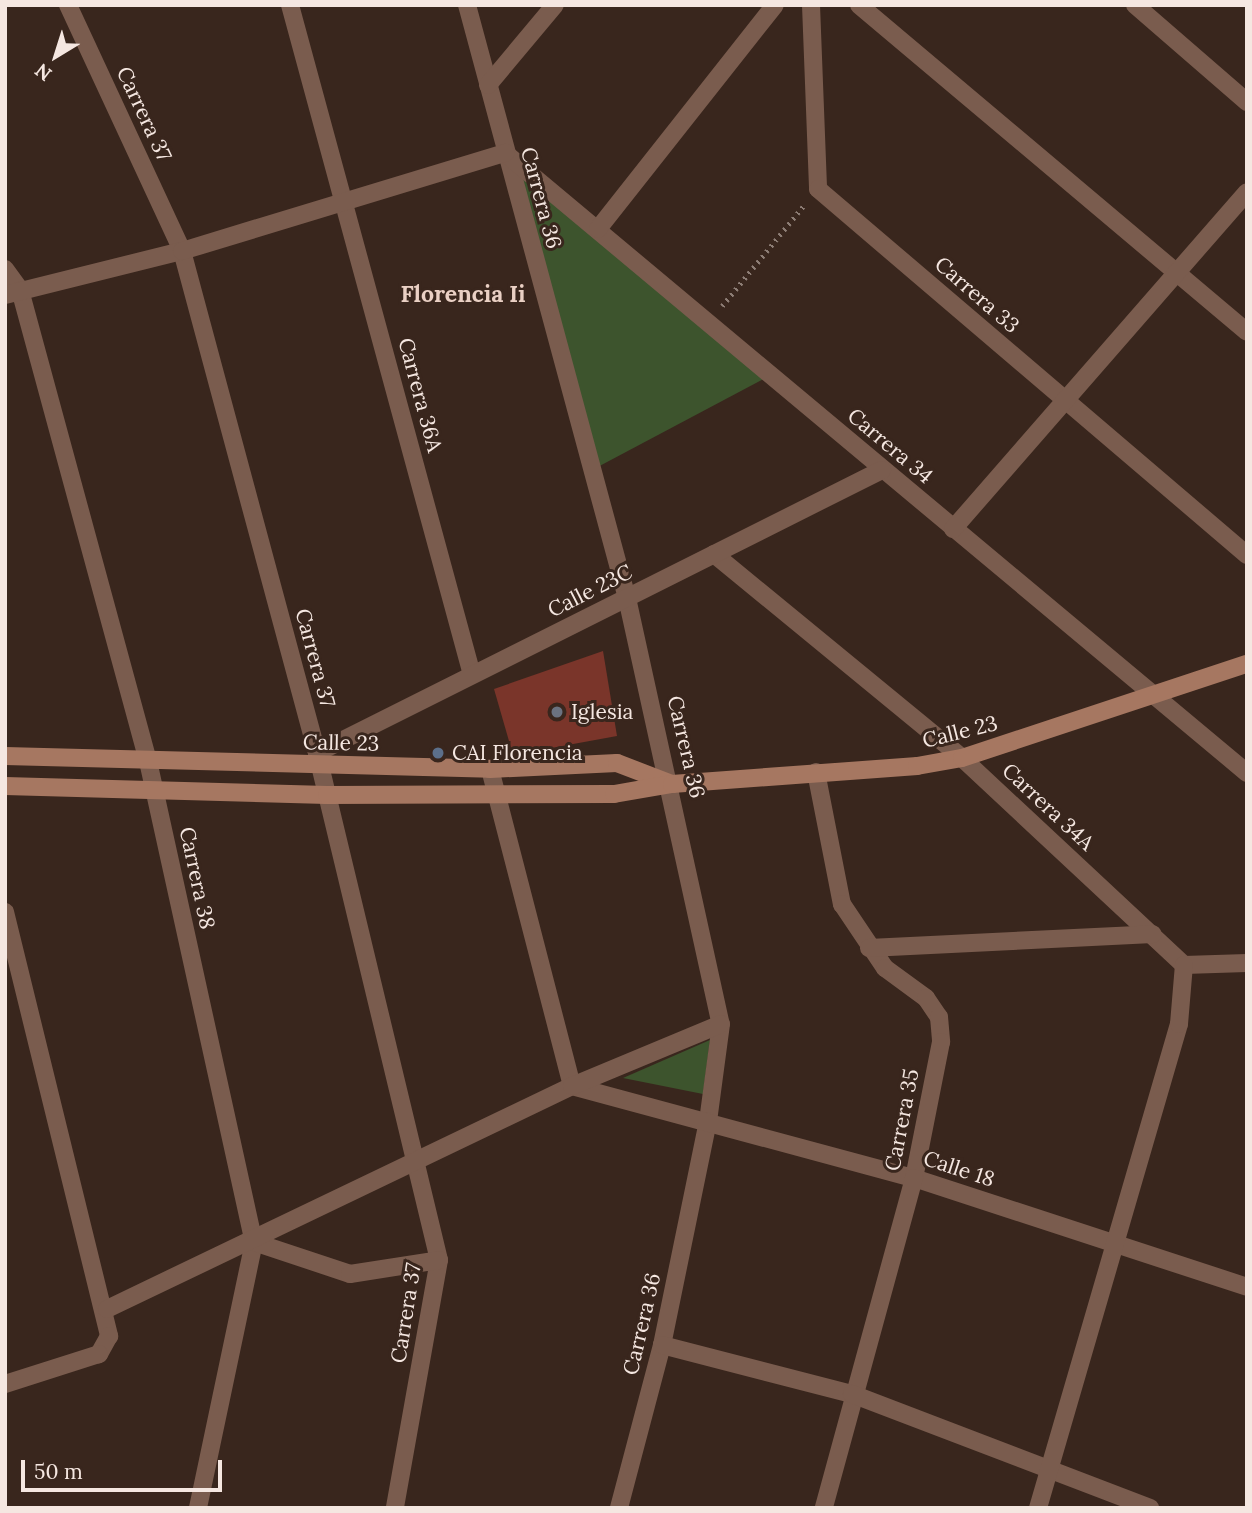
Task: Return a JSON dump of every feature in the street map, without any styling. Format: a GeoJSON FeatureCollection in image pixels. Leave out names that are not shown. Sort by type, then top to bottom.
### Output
{"type":"FeatureCollection","features":[{"type":"Feature","properties":{"kind":"street","name":"Carrera 37"},"geometry":{"type":"LineString","coordinates":[[68,5],[182,251],[318,759],[439,1260],[396,1508]]}},
{"type":"Feature","properties":{"kind":"street","name":"Carrera 36A"},"geometry":{"type":"LineString","coordinates":[[290,5],[472,675]]}},
{"type":"Feature","properties":{"kind":"street","name":"Carrera 36"},"geometry":{"type":"LineString","coordinates":[[467,5],[627,598],[672,784],[721,1024],[708,1121],[662,1345],[619,1508]]}},
{"type":"Feature","properties":{"kind":"street"},"geometry":{"type":"LineString","coordinates":[[488,85],[555,5]]}},
{"type":"Feature","properties":{"kind":"street"},"geometry":{"type":"LineString","coordinates":[[598,229],[775,5]]}},
{"type":"Feature","properties":{"kind":"street"},"geometry":{"type":"LineString","coordinates":[[811,5],[818,188]]}},
{"type":"Feature","properties":{"kind":"street"},"geometry":{"type":"LineString","coordinates":[[859,5],[1247,332]]}},
{"type":"Feature","properties":{"kind":"street"},"geometry":{"type":"LineString","coordinates":[[1135,5],[1247,102]]}},
{"type":"Feature","properties":{"kind":"street"},"geometry":{"type":"LineString","coordinates":[[13,292],[182,251],[505,153]]}},
{"type":"Feature","properties":{"kind":"street","name":"Carrera 34"},"geometry":{"type":"LineString","coordinates":[[505,153],[1247,773]]}},
{"type":"Feature","properties":{"kind":"street","name":"Carrera 33"},"geometry":{"type":"LineString","coordinates":[[818,188],[1247,555]]}},
{"type":"Feature","properties":{"kind":"street"},"geometry":{"type":"LineString","coordinates":[[953,529],[1175,271],[1247,192]]}},
{"type":"Feature","properties":{"kind":"street","name":"Carrera 38"},"geometry":{"type":"LineString","coordinates":[[5,269],[148,761],[254,1242],[198,1508]]}},
{"type":"Feature","properties":{"kind":"street","name":"Calle 23C"},"geometry":{"type":"LineString","coordinates":[[318,759],[472,675],[882,470]]}},
{"type":"Feature","properties":{"kind":"street","name":"Carrera 34A"},"geometry":{"type":"LineString","coordinates":[[714,554],[962,758],[1184,965]]}},
{"type":"Feature","properties":{"kind":"street","name":"Calle 23"},"geometry":{"type":"LineString","coordinates":[[5,786],[154,787],[327,795],[614,794],[672,784],[962,758],[1247,664]]}},
{"type":"Feature","properties":{"kind":"street","name":"Calle 23"},"geometry":{"type":"LineString","coordinates":[[5,756],[148,761],[318,759],[490,769],[617,763],[672,784]]}},
{"type":"Feature","properties":{"kind":"street"},"geometry":{"type":"LineString","coordinates":[[490,769],[572,1086]]}},
{"type":"Feature","properties":{"kind":"street","name":"Carrera 35"},"geometry":{"type":"LineString","coordinates":[[816,772],[842,904],[869,948],[939,1017],[941,1042],[914,1178],[852,1394],[824,1508]]}},
{"type":"Feature","properties":{"kind":"street"},"geometry":{"type":"LineString","coordinates":[[5,912],[107,1309],[109,1336],[99,1354],[5,1384]]}},
{"type":"Feature","properties":{"kind":"street"},"geometry":{"type":"LineString","coordinates":[[869,948],[1153,934]]}},
{"type":"Feature","properties":{"kind":"street"},"geometry":{"type":"LineString","coordinates":[[1038,1508],[1179,1024],[1184,965],[1247,963]]}},
{"type":"Feature","properties":{"kind":"street"},"geometry":{"type":"LineString","coordinates":[[107,1309],[254,1242],[572,1086],[721,1024]]}},
{"type":"Feature","properties":{"kind":"street","name":"Calle 18"},"geometry":{"type":"LineString","coordinates":[[572,1086],[914,1178],[1247,1287]]}},
{"type":"Feature","properties":{"kind":"street"},"geometry":{"type":"LineString","coordinates":[[254,1242],[350,1274],[383,1274],[439,1260]]}},
{"type":"Feature","properties":{"kind":"street"},"geometry":{"type":"LineString","coordinates":[[662,1345],[852,1394],[1047,1472],[1150,1508]]}},
{"type":"Feature","properties":{"kind":"path"},"geometry":{"type":"LineString","coordinates":[[708,323],[818,188]]}},
{"type":"Feature","properties":{"kind":"green space"},"geometry":{"type":"Polygon","coordinates":[[[505,153],[771,375],[592,470],[505,153]]]}},
{"type":"Feature","properties":{"kind":"green space"},"geometry":{"type":"Polygon","coordinates":[[[710,1040],[703,1094],[623,1078],[710,1040]]]}},
{"type":"Feature","properties":{"kind":"building","name":"Iglesia"},"geometry":{"type":"Polygon","coordinates":[[[603,651],[617,736],[513,755],[494,689],[603,651]]]}},
{"type":"Feature","properties":{"kind":"place","name":"Iglesia"},"geometry":{"type":"Point","coordinates":[557,712]}},
{"type":"Feature","properties":{"kind":"place","name":"CAI Florencia"},"geometry":{"type":"Point","coordinates":[438,753]}},
{"type":"Feature","properties":{"kind":"district","name":"Florencia Ii"},"geometry":{"type":"Point","coordinates":[463,294]}}]}
